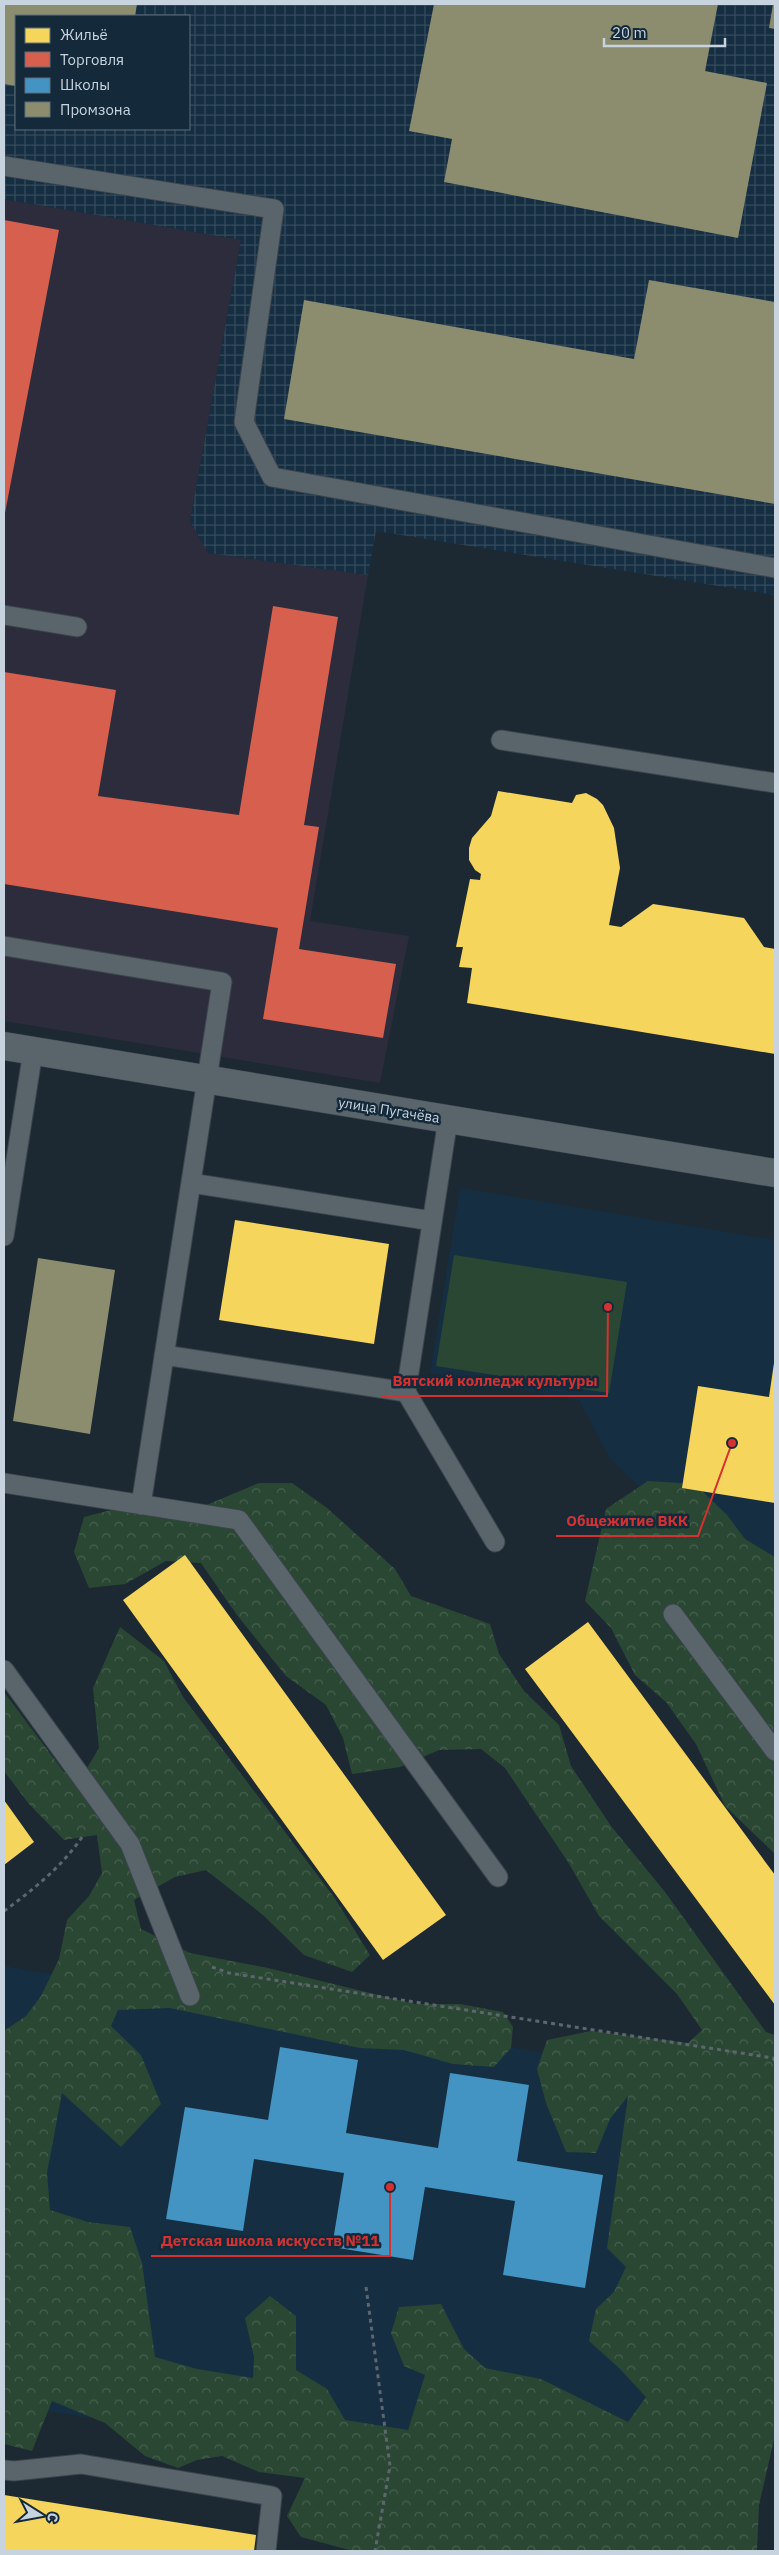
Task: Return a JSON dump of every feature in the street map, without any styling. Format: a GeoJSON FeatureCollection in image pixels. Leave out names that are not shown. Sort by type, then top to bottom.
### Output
{"type":"FeatureCollection","features":[{"type":"Feature","properties":{"kind":"street","name":"улица Пугачёва"},"geometry":{"type":"LineString","coordinates":[[4,1046],[775,1173]]}},
{"type":"Feature","properties":{"kind":"lane"},"geometry":{"type":"LineString","coordinates":[[4,166],[274,209],[244,422],[272,477],[775,568]]}},
{"type":"Feature","properties":{"kind":"lane"},"geometry":{"type":"LineString","coordinates":[[4,614],[76,627]]}},
{"type":"Feature","properties":{"kind":"lane"},"geometry":{"type":"LineString","coordinates":[[501,740],[775,783]]}},
{"type":"Feature","properties":{"kind":"lane"},"geometry":{"type":"LineString","coordinates":[[4,946],[222,982],[141,1505]]}},
{"type":"Feature","properties":{"kind":"lane"},"geometry":{"type":"LineString","coordinates":[[4,1236],[33,1051]]}},
{"type":"Feature","properties":{"kind":"lane"},"geometry":{"type":"LineString","coordinates":[[448,1119],[406,1392],[496,1542]]}},
{"type":"Feature","properties":{"kind":"lane"},"geometry":{"type":"LineString","coordinates":[[191,1184],[432,1221]]}},
{"type":"Feature","properties":{"kind":"lane"},"geometry":{"type":"LineString","coordinates":[[164,1355],[406,1392]]}},
{"type":"Feature","properties":{"kind":"lane"},"geometry":{"type":"LineString","coordinates":[[4,1483],[239,1520],[498,1877]]}},
{"type":"Feature","properties":{"kind":"lane"},"geometry":{"type":"LineString","coordinates":[[673,1614],[775,1751]]}},
{"type":"Feature","properties":{"kind":"lane"},"geometry":{"type":"LineString","coordinates":[[4,1670],[130,1844],[190,1996]]}},
{"type":"Feature","properties":{"kind":"lane"},"geometry":{"type":"LineString","coordinates":[[4,2470],[14,2471],[80,2464],[272,2496],[266,2551]]}},
{"type":"Feature","properties":{"kind":"path"},"geometry":{"type":"LineString","coordinates":[[4,1911],[31,1892],[76,1846],[103,1807]]}},
{"type":"Feature","properties":{"kind":"path"},"geometry":{"type":"LineString","coordinates":[[173,1954],[229,1973],[773,2058],[775,2061]]}},
{"type":"Feature","properties":{"kind":"path"},"geometry":{"type":"LineString","coordinates":[[366,2287],[390,2466],[375,2551]]}},
{"type":"Feature","properties":{"kind":"shaded area"},"geometry":{"type":"Polygon","coordinates":[[[4,4],[775,4],[775,595],[376,531],[368,575],[208,553],[190,521],[241,240],[4,199],[4,4]]]}},
{"type":"Feature","properties":{"kind":"shaded area"},"geometry":{"type":"Polygon","coordinates":[[[4,199],[241,240],[190,521],[208,553],[368,575],[310,921],[409,936],[380,1083],[4,1021],[4,199]]]}},
{"type":"Feature","properties":{"kind":"shaded area"},"geometry":{"type":"Polygon","coordinates":[[[460,1188],[775,1240],[775,1556],[698,1542],[610,1459],[579,1400],[430,1373],[460,1188]]]}},
{"type":"Feature","properties":{"kind":"shaded area"},"geometry":{"type":"Polygon","coordinates":[[[4,1966],[775,2090],[737,2522],[4,2404],[4,1966]]]}},
{"type":"Feature","properties":{"kind":"green space"},"geometry":{"type":"Polygon","coordinates":[[[454,1255],[627,1282],[609,1393],[436,1366],[454,1255]]]}},
{"type":"Feature","properties":{"kind":"green space"},"geometry":{"type":"Polygon","coordinates":[[[648,1481],[695,1484],[727,1515],[745,1539],[775,1557],[775,1854],[725,1806],[696,1744],[666,1702],[635,1675],[611,1628],[585,1601],[606,1509],[648,1481]]]}},
{"type":"Feature","properties":{"kind":"green space"},"geometry":{"type":"Polygon","coordinates":[[[259,1483],[292,1483],[327,1508],[395,1569],[411,1596],[490,1624],[499,1654],[524,1691],[559,1725],[571,1766],[611,1826],[665,1892],[766,2032],[775,2035],[775,2435],[759,2505],[757,2551],[353,2551],[301,2537],[287,2516],[305,2478],[259,2472],[222,2456],[197,2460],[178,2468],[145,2456],[105,2423],[52,2401],[32,2451],[4,2444],[4,2031],[26,2016],[41,1996],[59,1959],[67,1920],[89,1896],[102,1873],[97,1835],[64,1840],[29,1804],[4,1771],[4,1692],[64,1772],[87,1768],[99,1748],[93,1688],[120,1627],[164,1661],[183,1697],[334,1897],[370,1955],[352,1972],[304,1955],[263,1915],[206,1870],[175,1877],[134,1900],[141,1929],[190,1953],[268,1968],[415,2004],[460,2004],[503,2012],[513,2027],[511,2048],[494,2067],[453,2064],[404,2050],[360,2048],[170,2008],[118,2010],[111,2026],[141,2055],[161,2104],[121,2147],[62,2093],[47,2173],[50,2210],[88,2222],[130,2227],[142,2263],[155,2357],[197,2369],[253,2378],[254,2357],[245,2318],[270,2296],[296,2316],[296,2370],[327,2389],[345,2420],[408,2430],[425,2375],[404,2366],[391,2333],[399,2307],[441,2304],[464,2349],[485,2368],[541,2379],[628,2422],[646,2397],[619,2368],[589,2341],[596,2309],[614,2292],[626,2267],[607,2248],[628,2096],[610,2119],[596,2153],[566,2152],[546,2103],[537,2069],[547,2040],[591,2031],[688,2043],[702,2030],[677,1994],[599,1916],[568,1862],[505,1768],[481,1749],[439,1750],[400,1767],[352,1774],[343,1738],[326,1705],[286,1676],[237,1615],[201,1563],[166,1561],[125,1584],[89,1588],[74,1552],[84,1517],[154,1499],[185,1514],[259,1483]]]}},
{"type":"Feature","properties":{"kind":"building: Жильё"},"geometry":{"type":"Polygon","coordinates":[[[498,791],[572,803],[576,795],[586,793],[603,805],[614,828],[620,868],[609,925],[621,927],[653,904],[744,918],[764,947],[775,949],[775,1054],[467,1003],[472,968],[459,967],[463,947],[456,947],[470,879],[480,880],[481,874],[475,870],[469,860],[469,848],[472,838],[491,816],[498,791]]]}},
{"type":"Feature","properties":{"kind":"building: Жильё"},"geometry":{"type":"Polygon","coordinates":[[[235,1220],[389,1244],[374,1344],[219,1320],[235,1220]]]}},
{"type":"Feature","properties":{"kind":"building: Жильё"},"geometry":{"type":"Polygon","coordinates":[[[774,1363],[775,1503],[682,1488],[698,1386],[769,1397],[774,1363]]]}},
{"type":"Feature","properties":{"kind":"building: Жильё"},"geometry":{"type":"Polygon","coordinates":[[[185,1555],[446,1915],[383,1960],[123,1600],[185,1555]]]}},
{"type":"Feature","properties":{"kind":"building: Жильё"},"geometry":{"type":"Polygon","coordinates":[[[588,1622],[775,1875],[775,2005],[525,1669],[588,1622]]]}},
{"type":"Feature","properties":{"kind":"building: Жильё"},"geometry":{"type":"Polygon","coordinates":[[[4,1800],[34,1842],[4,1865],[4,1800]]]}},
{"type":"Feature","properties":{"kind":"building: Жильё"},"geometry":{"type":"Polygon","coordinates":[[[4,2495],[256,2535],[254,2551],[4,2551],[4,2495]]]}},
{"type":"Feature","properties":{"kind":"building: Торговля"},"geometry":{"type":"Polygon","coordinates":[[[4,220],[59,230],[5,513],[4,512],[4,220]]]}},
{"type":"Feature","properties":{"kind":"building: Торговля"},"geometry":{"type":"Polygon","coordinates":[[[273,606],[338,617],[304,825],[319,827],[299,949],[396,964],[383,1038],[263,1019],[278,928],[4,884],[4,672],[116,690],[98,796],[239,815],[273,606]]]}},
{"type":"Feature","properties":{"kind":"building: Школы"},"geometry":{"type":"Polygon","coordinates":[[[280,2047],[358,2060],[346,2133],[438,2148],[450,2073],[529,2085],[517,2161],[603,2175],[585,2288],[503,2275],[515,2201],[425,2187],[413,2260],[332,2247],[344,2173],[254,2159],[243,2231],[166,2219],[185,2107],[268,2120],[280,2047]]]}},
{"type":"Feature","properties":{"kind":"building: Промзона"},"geometry":{"type":"Polygon","coordinates":[[[4,4],[137,4],[135,15],[15,15],[15,86],[4,84],[4,4]]]}},
{"type":"Feature","properties":{"kind":"building: Промзона"},"geometry":{"type":"Polygon","coordinates":[[[434,4],[718,4],[705,71],[767,83],[738,238],[444,182],[452,139],[409,131],[434,4]]]}},
{"type":"Feature","properties":{"kind":"building: Промзона"},"geometry":{"type":"Polygon","coordinates":[[[773,4],[775,4],[775,29],[769,28],[773,4]]]}},
{"type":"Feature","properties":{"kind":"building: Промзона"},"geometry":{"type":"Polygon","coordinates":[[[649,280],[775,302],[775,504],[284,419],[304,300],[634,359],[649,280]]]}},
{"type":"Feature","properties":{"kind":"building: Промзона"},"geometry":{"type":"Polygon","coordinates":[[[38,1258],[115,1270],[90,1434],[13,1421],[38,1258]]]}},
{"type":"Feature","properties":{"kind":"place","name":"Вятский колледж культуры"},"geometry":{"type":"Point","coordinates":[608,1307]}},
{"type":"Feature","properties":{"kind":"place","name":"Общежитие ВКК"},"geometry":{"type":"Point","coordinates":[732,1443]}},
{"type":"Feature","properties":{"kind":"place","name":"Детская школа искусств №11"},"geometry":{"type":"Point","coordinates":[390,2187]}}]}
